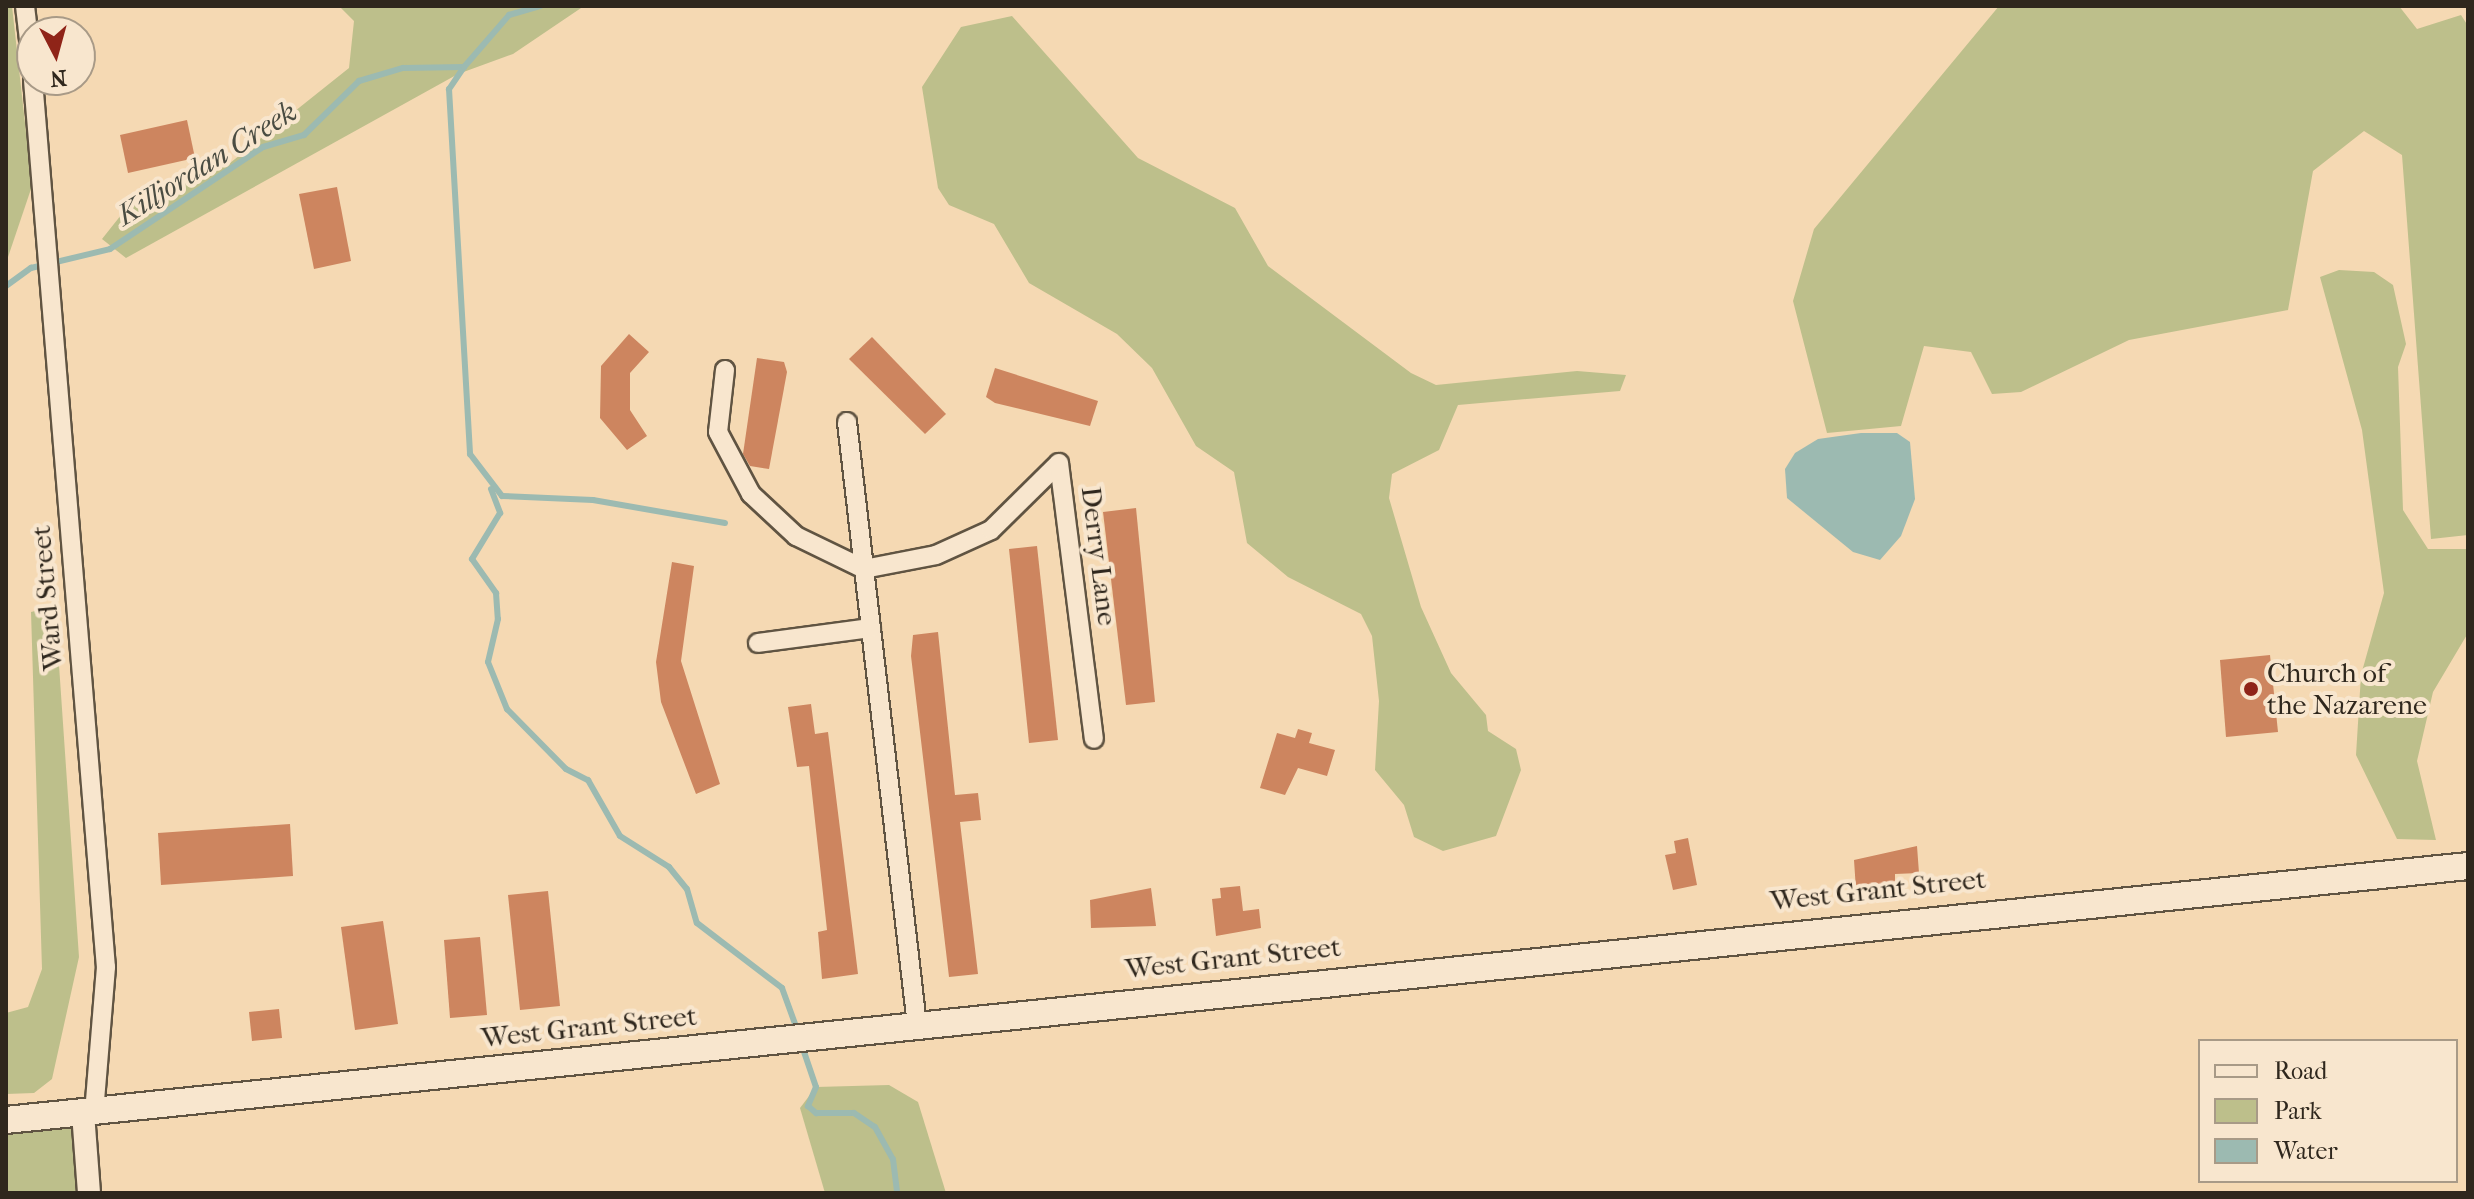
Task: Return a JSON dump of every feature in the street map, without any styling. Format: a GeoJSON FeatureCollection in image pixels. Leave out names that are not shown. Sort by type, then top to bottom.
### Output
{"type":"FeatureCollection","features":[{"type":"Feature","properties":{"kind":"main road","name":"West Grant Street"},"geometry":{"type":"LineString","coordinates":[[6,1120],[2468,866]]}},
{"type":"Feature","properties":{"kind":"street","name":"Ward Street"},"geometry":{"type":"LineString","coordinates":[[34,96],[106,967],[89,1112]]}},
{"type":"Feature","properties":{"kind":"street"},"geometry":{"type":"LineString","coordinates":[[725,370],[718,432],[751,494],[796,536],[864,569]]}},
{"type":"Feature","properties":{"kind":"street"},"geometry":{"type":"LineString","coordinates":[[847,422],[917,1025]]}},
{"type":"Feature","properties":{"kind":"street","name":"Derry Lane"},"geometry":{"type":"LineString","coordinates":[[864,569],[936,555],[991,530],[1059,463],[1094,739]]}},
{"type":"Feature","properties":{"kind":"street"},"geometry":{"type":"LineString","coordinates":[[758,643],[871,628]]}},
{"type":"Feature","properties":{"kind":"street"},"geometry":{"type":"LineString","coordinates":[[89,1112],[89,1193]]}},
{"type":"Feature","properties":{"kind":"green space"},"geometry":{"type":"Polygon","coordinates":[[[6,6],[12,6],[16,96],[22,96],[32,186],[6,263],[6,6]]]}},
{"type":"Feature","properties":{"kind":"green space"},"geometry":{"type":"Polygon","coordinates":[[[339,6],[584,6],[513,54],[458,74],[126,258],[102,239],[129,205],[230,163],[349,68],[354,21],[339,6]]]}},
{"type":"Feature","properties":{"kind":"green space"},"geometry":{"type":"Polygon","coordinates":[[[1999,6],[2399,6],[2417,29],[2461,15],[2468,26],[2468,535],[2431,539],[2402,155],[2364,131],[2313,171],[2288,310],[2129,340],[2021,392],[1992,394],[1971,352],[1924,346],[1901,426],[1827,433],[1793,301],[1814,229],[1999,6]]]}},
{"type":"Feature","properties":{"kind":"green space"},"geometry":{"type":"Polygon","coordinates":[[[1012,16],[1138,158],[1235,208],[1268,266],[1411,373],[1436,385],[1577,371],[1626,375],[1620,391],[1458,405],[1439,450],[1392,474],[1389,498],[1421,607],[1451,673],[1486,715],[1488,731],[1516,749],[1521,770],[1496,836],[1443,851],[1414,837],[1404,805],[1375,770],[1379,701],[1372,636],[1361,614],[1288,577],[1247,543],[1234,472],[1196,446],[1152,368],[1117,334],[1029,283],[994,224],[949,205],[938,188],[922,87],[961,27],[1012,16]]]}},
{"type":"Feature","properties":{"kind":"green space"},"geometry":{"type":"Polygon","coordinates":[[[2339,270],[2374,272],[2393,285],[2406,344],[2398,367],[2403,510],[2428,549],[2468,549],[2468,633],[2433,692],[2417,761],[2436,840],[2397,839],[2356,755],[2361,675],[2384,593],[2362,430],[2320,277],[2339,270]]]}},
{"type":"Feature","properties":{"kind":"green space"},"geometry":{"type":"Polygon","coordinates":[[[47,608],[56,621],[79,957],[52,1079],[34,1093],[6,1094],[6,1013],[28,1007],[42,969],[31,612],[47,608]]]}},
{"type":"Feature","properties":{"kind":"green space"},"geometry":{"type":"Polygon","coordinates":[[[889,1085],[918,1102],[946,1193],[825,1193],[800,1108],[816,1087],[889,1085]]]}},
{"type":"Feature","properties":{"kind":"green space"},"geometry":{"type":"Polygon","coordinates":[[[83,1113],[84,1193],[6,1193],[6,1120],[83,1113]]]}},
{"type":"Feature","properties":{"kind":"water"},"geometry":{"type":"Polygon","coordinates":[[[1861,433],[1897,433],[1910,442],[1915,499],[1901,536],[1880,560],[1853,552],[1787,498],[1785,469],[1795,453],[1818,439],[1861,433]]]}},
{"type":"Feature","properties":{"kind":"building"},"geometry":{"type":"Polygon","coordinates":[[[187,120],[195,158],[128,173],[120,135],[187,120]]]}},
{"type":"Feature","properties":{"kind":"building"},"geometry":{"type":"Polygon","coordinates":[[[337,187],[351,261],[314,269],[299,194],[337,187]]]}},
{"type":"Feature","properties":{"kind":"building"},"geometry":{"type":"Polygon","coordinates":[[[629,334],[649,352],[630,373],[630,410],[647,436],[627,450],[600,418],[601,366],[629,334]]]}},
{"type":"Feature","properties":{"kind":"building"},"geometry":{"type":"Polygon","coordinates":[[[872,337],[946,414],[925,434],[849,359],[872,337]]]}},
{"type":"Feature","properties":{"kind":"building"},"geometry":{"type":"Polygon","coordinates":[[[757,358],[784,362],[787,372],[769,469],[750,466],[743,454],[757,358]]]}},
{"type":"Feature","properties":{"kind":"building"},"geometry":{"type":"Polygon","coordinates":[[[995,368],[1098,401],[1090,426],[995,403],[986,397],[995,368]]]}},
{"type":"Feature","properties":{"kind":"building"},"geometry":{"type":"Polygon","coordinates":[[[1136,508],[1155,702],[1126,705],[1103,512],[1136,508]]]}},
{"type":"Feature","properties":{"kind":"building"},"geometry":{"type":"Polygon","coordinates":[[[1037,546],[1058,740],[1029,743],[1009,549],[1037,546]]]}},
{"type":"Feature","properties":{"kind":"building"},"geometry":{"type":"Polygon","coordinates":[[[672,562],[694,566],[681,661],[720,784],[696,794],[661,702],[656,662],[672,562]]]}},
{"type":"Feature","properties":{"kind":"building"},"geometry":{"type":"Polygon","coordinates":[[[938,632],[955,795],[978,793],[981,820],[960,822],[978,974],[949,977],[911,656],[913,635],[938,632]]]}},
{"type":"Feature","properties":{"kind":"building"},"geometry":{"type":"Polygon","coordinates":[[[2270,655],[2278,732],[2226,737],[2220,660],[2270,655]]]}},
{"type":"Feature","properties":{"kind":"building"},"geometry":{"type":"Polygon","coordinates":[[[811,704],[815,734],[828,732],[858,974],[822,979],[818,932],[827,930],[809,766],[797,767],[788,707],[811,704]]]}},
{"type":"Feature","properties":{"kind":"building"},"geometry":{"type":"Polygon","coordinates":[[[1298,729],[1312,733],[1309,743],[1335,750],[1327,776],[1298,768],[1285,795],[1260,788],[1277,733],[1295,738],[1298,729]]]}},
{"type":"Feature","properties":{"kind":"building"},"geometry":{"type":"Polygon","coordinates":[[[290,824],[293,876],[161,885],[158,833],[290,824]]]}},
{"type":"Feature","properties":{"kind":"building"},"geometry":{"type":"Polygon","coordinates":[[[1688,838],[1697,885],[1673,890],[1665,855],[1676,853],[1674,841],[1688,838]]]}},
{"type":"Feature","properties":{"kind":"building"},"geometry":{"type":"Polygon","coordinates":[[[1917,846],[1919,873],[1895,874],[1895,886],[1882,887],[1883,895],[1856,890],[1854,860],[1917,846]]]}},
{"type":"Feature","properties":{"kind":"building"},"geometry":{"type":"Polygon","coordinates":[[[1240,886],[1243,911],[1259,909],[1261,928],[1216,936],[1212,899],[1221,898],[1220,888],[1240,886]]]}},
{"type":"Feature","properties":{"kind":"building"},"geometry":{"type":"Polygon","coordinates":[[[1151,888],[1156,926],[1091,928],[1090,900],[1151,888]]]}},
{"type":"Feature","properties":{"kind":"building"},"geometry":{"type":"Polygon","coordinates":[[[548,891],[560,1006],[520,1010],[508,895],[548,891]]]}},
{"type":"Feature","properties":{"kind":"building"},"geometry":{"type":"Polygon","coordinates":[[[383,921],[398,1024],[355,1030],[341,927],[383,921]]]}},
{"type":"Feature","properties":{"kind":"building"},"geometry":{"type":"Polygon","coordinates":[[[480,937],[487,1015],[450,1018],[444,940],[480,937]]]}},
{"type":"Feature","properties":{"kind":"building"},"geometry":{"type":"Polygon","coordinates":[[[279,1009],[282,1038],[252,1041],[249,1012],[279,1009]]]}},
{"type":"Feature","properties":{"kind":"waterway","name":"Killjordan Creek"},"geometry":{"type":"LineString","coordinates":[[6,286],[31,268],[110,249],[263,147],[304,135],[359,81],[403,68],[464,67],[509,15],[541,6]]}},
{"type":"Feature","properties":{"kind":"waterway"},"geometry":{"type":"LineString","coordinates":[[464,67],[449,89],[470,454],[502,496],[593,500],[725,523]]}},
{"type":"Feature","properties":{"kind":"waterway"},"geometry":{"type":"LineString","coordinates":[[491,489],[500,513],[472,559],[496,593],[498,619],[488,662],[507,709],[566,769],[588,780],[620,836],[669,867],[687,889],[697,923],[782,988],[798,1032]]}},
{"type":"Feature","properties":{"kind":"waterway"},"geometry":{"type":"LineString","coordinates":[[801,1043],[816,1087],[808,1106],[816,1113],[854,1113],[875,1127],[893,1159],[897,1193]]}},
{"type":"Feature","properties":{"kind":"place","name":"Church of the Nazarene"},"geometry":{"type":"Point","coordinates":[2251,689]}}]}
